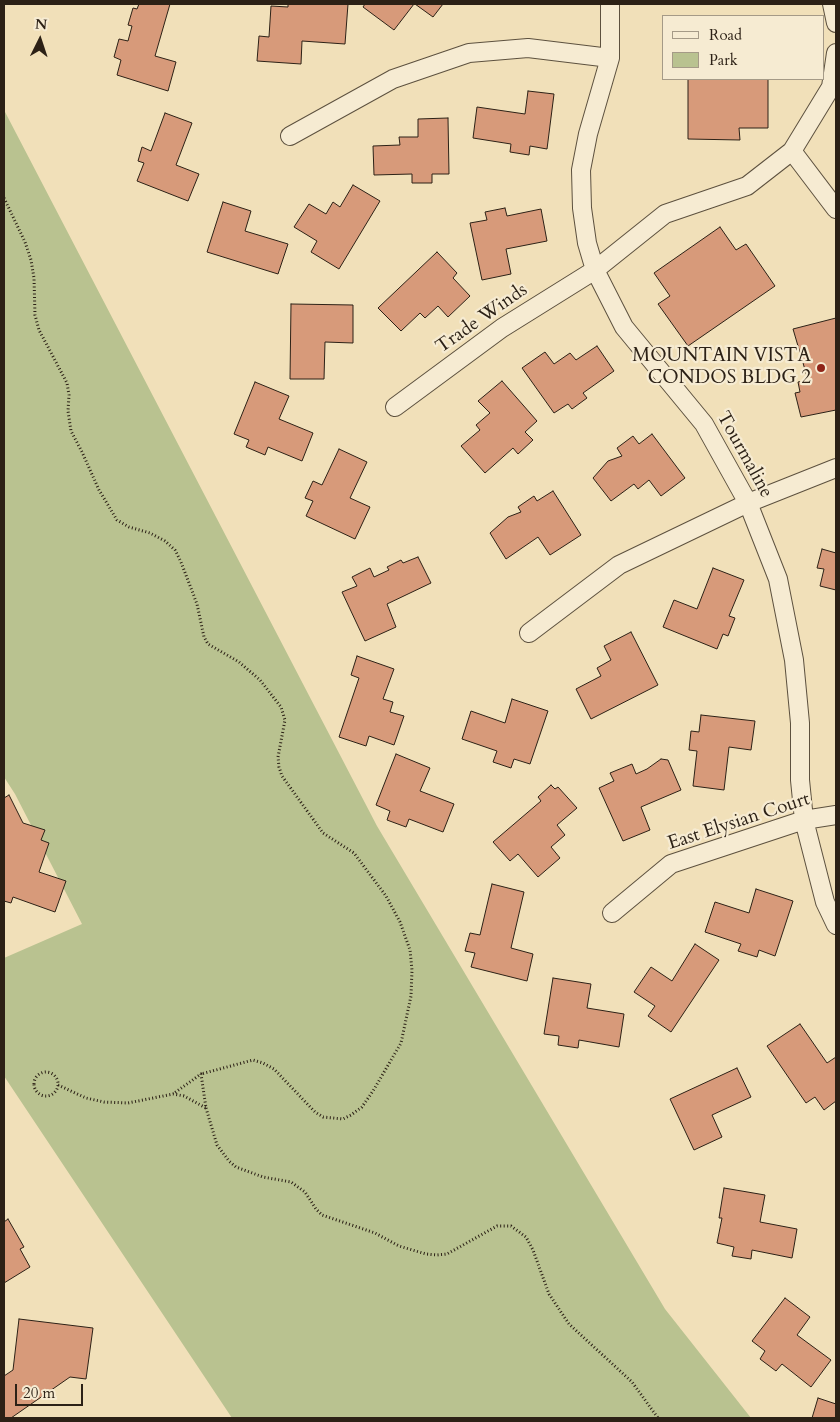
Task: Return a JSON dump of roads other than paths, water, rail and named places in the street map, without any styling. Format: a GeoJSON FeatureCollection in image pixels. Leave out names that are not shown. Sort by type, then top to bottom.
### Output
{"type":"FeatureCollection","features":[{"type":"Feature","properties":{"kind":"street","name":"Tourmaline"},"geometry":{"type":"LineString","coordinates":[[610,4],[610,58],[588,134],[581,170],[582,208],[587,243],[595,270],[624,326],[704,424],[748,503],[778,579],[794,660],[800,723],[800,780],[804,820],[825,902],[836,925]]}},
{"type":"Feature","properties":{"kind":"street"},"geometry":{"type":"LineString","coordinates":[[832,4],[836,23]]}},
{"type":"Feature","properties":{"kind":"street"},"geometry":{"type":"LineString","coordinates":[[290,136],[392,79],[469,53],[528,48],[610,58]]}},
{"type":"Feature","properties":{"kind":"street"},"geometry":{"type":"LineString","coordinates":[[836,53],[831,87],[792,151],[836,209]]}},
{"type":"Feature","properties":{"kind":"street","name":"Trade Winds"},"geometry":{"type":"LineString","coordinates":[[395,407],[502,328],[595,270],[665,214],[747,186],[792,151]]}},
{"type":"Feature","properties":{"kind":"street"},"geometry":{"type":"LineString","coordinates":[[529,633],[619,565],[748,503],[836,468]]}},
{"type":"Feature","properties":{"kind":"street","name":"East Elysian Court"},"geometry":{"type":"LineString","coordinates":[[612,913],[671,864],[804,820],[836,815]]}},
{"type":"Feature","properties":{"kind":"place","name":"MOUNTAIN VISTA CONDOS BLDG 2"},"geometry":{"type":"Point","coordinates":[821,368]}}]}
